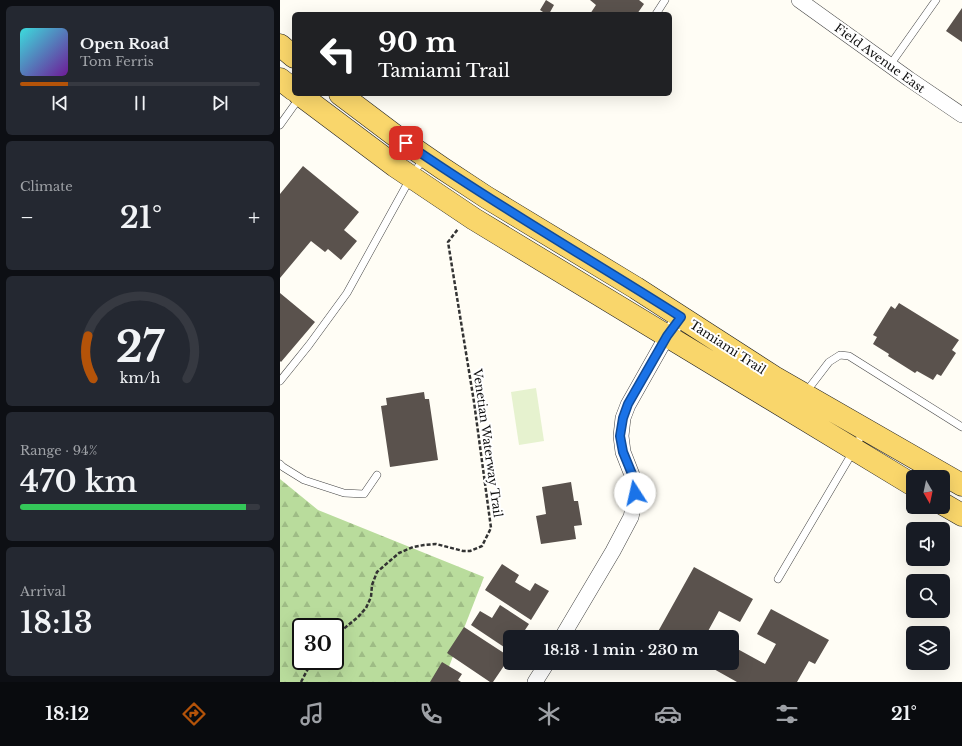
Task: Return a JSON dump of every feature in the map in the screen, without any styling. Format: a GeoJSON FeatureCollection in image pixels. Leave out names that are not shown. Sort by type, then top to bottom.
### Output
{"type":"FeatureCollection","features":[{"type":"Feature","properties":{"kind":"main road"},"geometry":{"type":"LineString","coordinates":[[280,45],[292,55]]}},
{"type":"Feature","properties":{"kind":"main road","name":"Tamiami Trail"},"geometry":{"type":"LineString","coordinates":[[280,79],[292,88]]}},
{"type":"Feature","properties":{"kind":"main road","name":"Tamiami Trail"},"geometry":{"type":"LineString","coordinates":[[302,96],[411,177],[474,220],[667,336],[798,403],[865,428],[962,485]]}},
{"type":"Feature","properties":{"kind":"main road","name":"Tamiami Trail"},"geometry":{"type":"LineString","coordinates":[[343,96],[397,137],[486,197],[629,284],[774,377],[798,403],[854,450],[906,481]]}},
{"type":"Feature","properties":{"kind":"main road"},"geometry":{"type":"LineString","coordinates":[[950,508],[962,515]]}},
{"type":"Feature","properties":{"kind":"street","name":"Field Avenue East"},"geometry":{"type":"LineString","coordinates":[[799,0],[962,115]]}},
{"type":"Feature","properties":{"kind":"street"},"geometry":{"type":"LineString","coordinates":[[566,630],[613,551],[631,517],[635,493],[632,474],[623,452],[620,436],[623,418],[628,404],[667,336],[681,317]]}},
{"type":"Feature","properties":{"kind":"street"},"geometry":{"type":"LineString","coordinates":[[535,682],[543,670]]}},
{"type":"Feature","properties":{"kind":"lane"},"geometry":{"type":"LineString","coordinates":[[657,12],[665,0]]}},
{"type":"Feature","properties":{"kind":"lane"},"geometry":{"type":"LineString","coordinates":[[890,65],[936,0]]}},
{"type":"Feature","properties":{"kind":"lane"},"geometry":{"type":"LineString","coordinates":[[280,125],[298,96]]}},
{"type":"Feature","properties":{"kind":"lane"},"geometry":{"type":"LineString","coordinates":[[280,382],[347,292],[411,177],[425,156]]}},
{"type":"Feature","properties":{"kind":"lane"},"geometry":{"type":"LineString","coordinates":[[798,403],[829,362],[840,355],[850,356],[962,428]]}},
{"type":"Feature","properties":{"kind":"lane"},"geometry":{"type":"LineString","coordinates":[[778,580],[854,450],[865,428]]}},
{"type":"Feature","properties":{"kind":"lane"},"geometry":{"type":"LineString","coordinates":[[280,464],[304,480],[344,493],[364,494],[377,475]]}},
{"type":"Feature","properties":{"kind":"path","name":"Venetian Waterway Trail"},"geometry":{"type":"LineString","coordinates":[[344,629],[366,608],[371,597],[372,585],[377,572],[399,553],[413,547],[436,544],[463,551],[470,551],[482,546],[491,528],[474,402],[448,242]]}},
{"type":"Feature","properties":{"kind":"path"},"geometry":{"type":"LineString","coordinates":[[301,682],[307,670]]}},
{"type":"Feature","properties":{"kind":"green space"},"geometry":{"type":"Polygon","coordinates":[[[536,388],[544,441],[519,445],[511,392],[536,388]]]}},
{"type":"Feature","properties":{"kind":"green space"},"geometry":{"type":"Polygon","coordinates":[[[280,479],[318,510],[484,577],[443,682],[280,682],[280,479]]]}},
{"type":"Feature","properties":{"kind":"building"},"geometry":{"type":"Polygon","coordinates":[[[546,0],[554,5],[550,12],[543,12],[540,10],[546,0]]]}},
{"type":"Feature","properties":{"kind":"building"},"geometry":{"type":"Polygon","coordinates":[[[590,0],[639,0],[644,4],[638,12],[591,12],[596,5],[590,0]]]}},
{"type":"Feature","properties":{"kind":"building"},"geometry":{"type":"Polygon","coordinates":[[[962,8],[962,42],[946,31],[962,8]]]}},
{"type":"Feature","properties":{"kind":"building"},"geometry":{"type":"Polygon","coordinates":[[[303,166],[359,212],[344,230],[357,241],[341,260],[328,249],[325,252],[311,241],[280,278],[280,194],[303,166]]]}},
{"type":"Feature","properties":{"kind":"building"},"geometry":{"type":"Polygon","coordinates":[[[280,293],[315,322],[281,362],[280,361],[280,293]]]}},
{"type":"Feature","properties":{"kind":"building"},"geometry":{"type":"Polygon","coordinates":[[[899,303],[959,340],[952,350],[956,353],[941,376],[937,374],[933,380],[917,371],[915,373],[888,356],[889,354],[873,344],[877,337],[873,335],[891,306],[895,309],[899,303]]]}},
{"type":"Feature","properties":{"kind":"building"},"geometry":{"type":"Polygon","coordinates":[[[424,392],[425,399],[429,399],[438,460],[390,467],[381,406],[387,405],[386,398],[424,392]]]}},
{"type":"Feature","properties":{"kind":"building"},"geometry":{"type":"Polygon","coordinates":[[[571,482],[574,501],[578,501],[582,525],[574,526],[576,539],[541,544],[536,516],[546,514],[542,487],[571,482]]]}},
{"type":"Feature","properties":{"kind":"building"},"geometry":{"type":"Polygon","coordinates":[[[502,564],[519,575],[515,582],[530,591],[535,583],[549,591],[531,620],[485,590],[502,564]]]}},
{"type":"Feature","properties":{"kind":"building"},"geometry":{"type":"Polygon","coordinates":[[[694,567],[753,599],[740,622],[719,611],[709,630],[659,630],[694,567]]]}},
{"type":"Feature","properties":{"kind":"building"},"geometry":{"type":"Polygon","coordinates":[[[500,605],[529,624],[525,630],[503,630],[503,646],[471,625],[480,611],[492,618],[500,605]]]}},
{"type":"Feature","properties":{"kind":"building"},"geometry":{"type":"Polygon","coordinates":[[[771,609],[829,640],[815,664],[809,661],[797,682],[737,682],[716,670],[739,670],[739,650],[765,664],[776,644],[757,634],[771,609]]]}},
{"type":"Feature","properties":{"kind":"building"},"geometry":{"type":"Polygon","coordinates":[[[464,627],[503,652],[503,667],[493,682],[490,682],[447,653],[464,627]]]}},
{"type":"Feature","properties":{"kind":"building"},"geometry":{"type":"Polygon","coordinates":[[[442,662],[462,674],[458,680],[461,682],[430,682],[442,662]]]}},
{"type":"Feature","properties":{"kind":"route"},"geometry":{"type":"LineString","coordinates":[[406,143],[486,197],[681,317],[667,336],[628,404],[623,418],[620,436],[623,452],[632,474],[635,493]]}}]}
